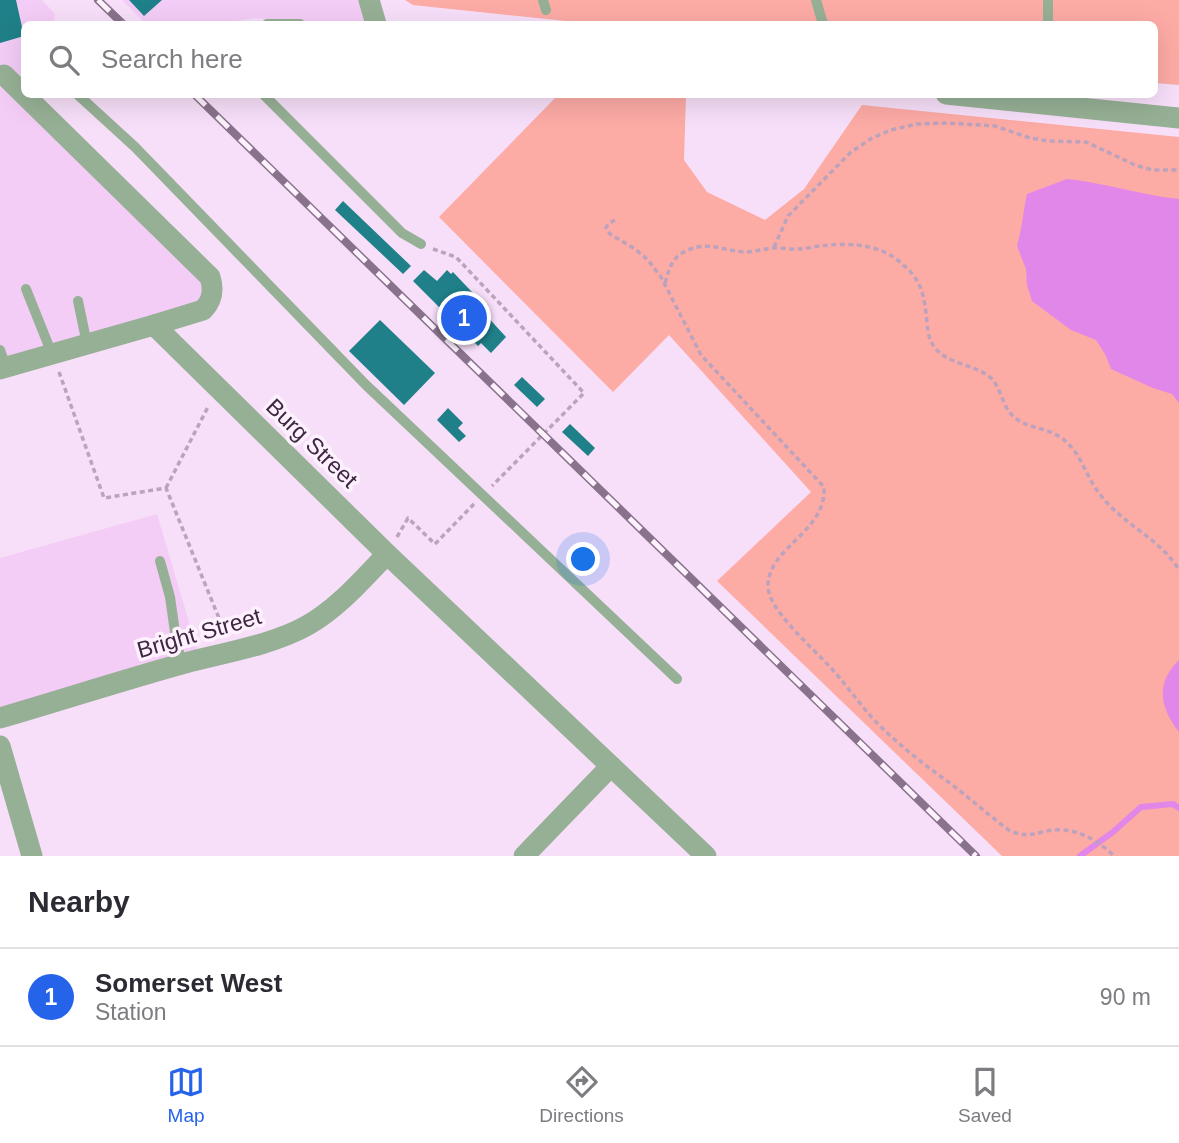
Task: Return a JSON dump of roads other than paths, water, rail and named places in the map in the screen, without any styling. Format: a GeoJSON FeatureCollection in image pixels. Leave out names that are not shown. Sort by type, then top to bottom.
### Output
{"type":"FeatureCollection","features":[{"type":"Feature","properties":{"kind":"street"},"geometry":{"type":"LineString","coordinates":[[369,0],[375,21]]}},
{"type":"Feature","properties":{"kind":"street"},"geometry":{"type":"LineString","coordinates":[[2,362],[52,354],[202,310],[213,292],[210,277],[34,98]]}},
{"type":"Feature","properties":{"kind":"street"},"geometry":{"type":"LineString","coordinates":[[985,98],[1179,118]]}},
{"type":"Feature","properties":{"kind":"street","name":"Burg Street"},"geometry":{"type":"LineString","coordinates":[[155,324],[387,554],[706,856]]}},
{"type":"Feature","properties":{"kind":"street","name":"Bright Street"},"geometry":{"type":"LineString","coordinates":[[0,719],[297,631],[335,606],[387,554]]}},
{"type":"Feature","properties":{"kind":"street"},"geometry":{"type":"LineString","coordinates":[[0,746],[32,856]]}},
{"type":"Feature","properties":{"kind":"street"},"geometry":{"type":"LineString","coordinates":[[524,856],[611,766]]}},
{"type":"Feature","properties":{"kind":"lane"},"geometry":{"type":"LineString","coordinates":[[816,0],[822,21]]}},
{"type":"Feature","properties":{"kind":"lane"},"geometry":{"type":"LineString","coordinates":[[1048,0],[1048,21]]}},
{"type":"Feature","properties":{"kind":"lane"},"geometry":{"type":"LineString","coordinates":[[81,98],[135,147],[366,385],[677,679]]}},
{"type":"Feature","properties":{"kind":"lane"},"geometry":{"type":"LineString","coordinates":[[267,98],[402,233],[421,244]]}},
{"type":"Feature","properties":{"kind":"lane"},"geometry":{"type":"LineString","coordinates":[[26,289],[52,354]]}},
{"type":"Feature","properties":{"kind":"lane"},"geometry":{"type":"LineString","coordinates":[[78,302],[88,344]]}},
{"type":"Feature","properties":{"kind":"lane"},"geometry":{"type":"LineString","coordinates":[[160,561],[183,664]]}},
{"type":"Feature","properties":{"kind":"waterway"},"geometry":{"type":"LineString","coordinates":[[1080,856],[1141,807],[1173,804],[1179,808]]}},
{"type":"Feature","properties":{"kind":"railway"},"geometry":{"type":"LineString","coordinates":[[98,0],[120,21]]}},
{"type":"Feature","properties":{"kind":"railway"},"geometry":{"type":"LineString","coordinates":[[198,98],[976,856]]}},
{"type":"Feature","properties":{"kind":"place","name":"Somerset West"},"geometry":{"type":"Point","coordinates":[464,318]}}]}
